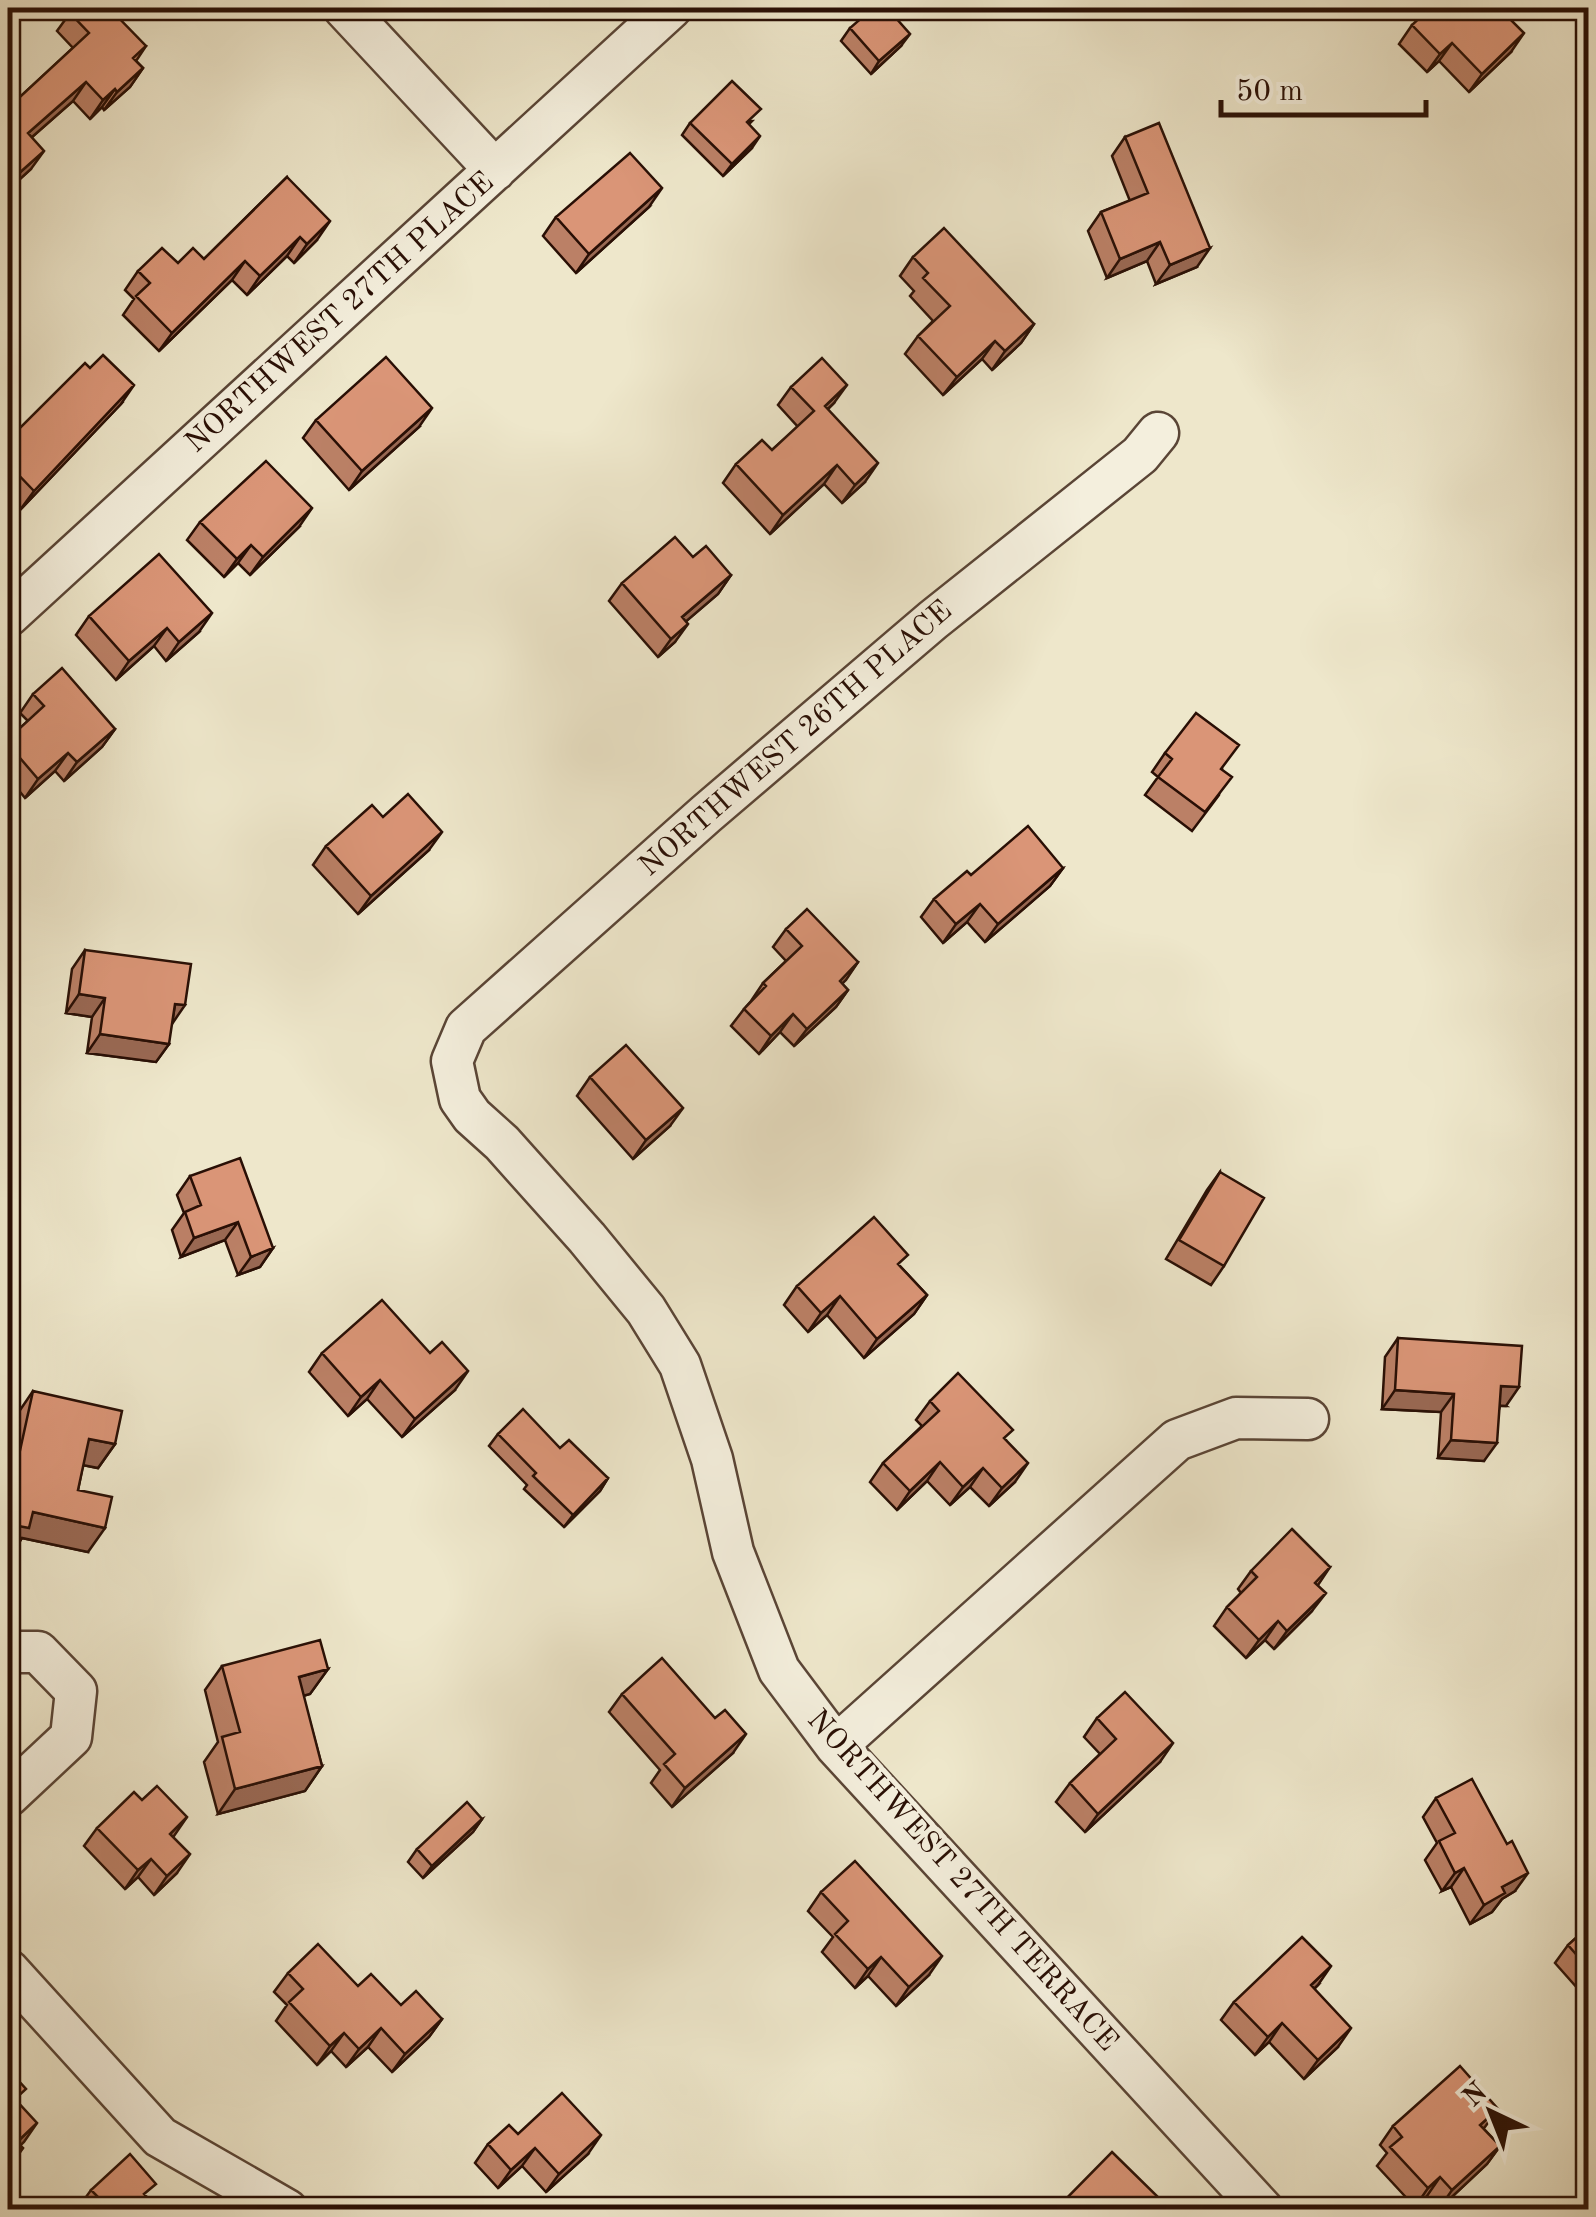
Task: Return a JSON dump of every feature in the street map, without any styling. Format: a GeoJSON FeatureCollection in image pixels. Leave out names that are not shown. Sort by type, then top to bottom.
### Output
{"type":"FeatureCollection","features":[{"type":"Feature","properties":{"kind":"street"},"geometry":{"type":"LineString","coordinates":[[344,8],[496,170]]}},
{"type":"Feature","properties":{"kind":"street","name":"NORTHWEST 27TH PLACE"},"geometry":{"type":"LineString","coordinates":[[8,616],[671,8]]}},
{"type":"Feature","properties":{"kind":"street","name":"NORTHWEST 26TH PLACE"},"geometry":{"type":"LineString","coordinates":[[452,1061],[466,1028],[579,927],[919,632],[1140,455],[1158,433]]}},
{"type":"Feature","properties":{"kind":"street","name":"NORTHWEST 27TH TERRACE"},"geometry":{"type":"LineString","coordinates":[[452,1061],[460,1099],[472,1116],[502,1143],[587,1238],[646,1310],[680,1364],[712,1459],[733,1552],[780,1670],[836,1746],[1263,2210]]}},
{"type":"Feature","properties":{"kind":"street"},"geometry":{"type":"LineString","coordinates":[[836,1746],[1177,1440],[1236,1418],[1308,1419]]}},
{"type":"Feature","properties":{"kind":"street"},"geometry":{"type":"LineString","coordinates":[[8,1652],[38,1652],[76,1691],[71,1737],[8,1796]]}},
{"type":"Feature","properties":{"kind":"street"},"geometry":{"type":"LineString","coordinates":[[8,1970],[160,2137],[287,2210]]}},
{"type":"Feature","properties":{"kind":"building"},"geometry":{"type":"Polygon","coordinates":[[[76,8],[109,8],[146,46],[133,58],[143,68],[103,100],[86,82],[28,133],[44,151],[8,183],[8,108],[89,33],[70,13],[76,8]]]}},
{"type":"Feature","properties":{"kind":"building"},"geometry":{"type":"Polygon","coordinates":[[[873,8],[887,8],[910,34],[879,61],[850,28],[873,8]]]}},
{"type":"Feature","properties":{"kind":"building"},"geometry":{"type":"Polygon","coordinates":[[[1430,8],[1499,8],[1524,33],[1482,74],[1452,43],[1440,54],[1412,25],[1430,8]]]}},
{"type":"Feature","properties":{"kind":"building"},"geometry":{"type":"Polygon","coordinates":[[[732,81],[761,109],[747,122],[760,136],[732,164],[690,123],[732,81]]]}},
{"type":"Feature","properties":{"kind":"building"},"geometry":{"type":"Polygon","coordinates":[[[1159,123],[1210,248],[1170,265],[1160,242],[1120,259],[1101,212],[1148,193],[1125,137],[1159,123]]]}},
{"type":"Feature","properties":{"kind":"building"},"geometry":{"type":"Polygon","coordinates":[[[630,153],[662,188],[589,254],[556,217],[630,153]]]}},
{"type":"Feature","properties":{"kind":"building"},"geometry":{"type":"Polygon","coordinates":[[[287,177],[330,221],[307,244],[300,237],[260,276],[245,261],[172,333],[136,296],[150,283],[138,271],[162,248],[178,263],[193,248],[204,259],[287,177]]]}},
{"type":"Feature","properties":{"kind":"building"},"geometry":{"type":"Polygon","coordinates":[[[944,228],[1034,324],[1005,351],[995,341],[957,377],[918,336],[950,306],[923,278],[928,273],[913,257],[944,228]]]}},
{"type":"Feature","properties":{"kind":"building"},"geometry":{"type":"Polygon","coordinates":[[[103,355],[134,385],[34,491],[8,468],[8,415],[20,428],[85,363],[90,368],[103,355]]]}},
{"type":"Feature","properties":{"kind":"building"},"geometry":{"type":"Polygon","coordinates":[[[386,357],[432,408],[362,471],[316,420],[386,357]]]}},
{"type":"Feature","properties":{"kind":"building"},"geometry":{"type":"Polygon","coordinates":[[[822,358],[847,385],[825,406],[878,463],[855,485],[837,465],[783,515],[736,464],[762,440],[772,450],[814,411],[791,387],[822,358]]]}},
{"type":"Feature","properties":{"kind":"building"},"geometry":{"type":"Polygon","coordinates":[[[266,461],[312,508],[263,557],[251,545],[237,559],[200,522],[266,461]]]}},
{"type":"Feature","properties":{"kind":"building"},"geometry":{"type":"Polygon","coordinates":[[[675,537],[693,557],[706,546],[731,575],[682,617],[688,624],[671,639],[622,583],[675,537]]]}},
{"type":"Feature","properties":{"kind":"building"},"geometry":{"type":"Polygon","coordinates":[[[159,554],[212,613],[179,642],[167,628],[129,661],[89,616],[159,554]]]}},
{"type":"Feature","properties":{"kind":"building"},"geometry":{"type":"Polygon","coordinates":[[[62,668],[115,729],[77,762],[68,753],[38,779],[8,739],[44,706],[33,694],[62,668]]]}},
{"type":"Feature","properties":{"kind":"building"},"geometry":{"type":"Polygon","coordinates":[[[1196,713],[1239,745],[1221,769],[1232,777],[1205,812],[1158,777],[1172,759],[1165,753],[1196,713]]]}},
{"type":"Feature","properties":{"kind":"building"},"geometry":{"type":"Polygon","coordinates":[[[408,794],[442,832],[371,896],[326,846],[372,805],[383,817],[408,794]]]}},
{"type":"Feature","properties":{"kind":"building"},"geometry":{"type":"Polygon","coordinates":[[[1028,826],[1063,868],[998,924],[980,904],[956,924],[934,899],[967,871],[971,875],[1028,826]]]}},
{"type":"Feature","properties":{"kind":"building"},"geometry":{"type":"Polygon","coordinates":[[[807,909],[858,962],[840,981],[848,990],[807,1029],[793,1014],[771,1036],[744,1009],[766,986],[763,983],[802,946],[786,929],[807,909]]]}},
{"type":"Feature","properties":{"kind":"building"},"geometry":{"type":"Polygon","coordinates":[[[85,950],[191,964],[185,1005],[175,1004],[169,1044],[100,1034],[105,998],[79,994],[85,950]]]}},
{"type":"Feature","properties":{"kind":"building"},"geometry":{"type":"Polygon","coordinates":[[[626,1045],[683,1108],[646,1140],[590,1077],[626,1045]]]}},
{"type":"Feature","properties":{"kind":"building"},"geometry":{"type":"Polygon","coordinates":[[[240,1158],[273,1248],[251,1257],[238,1222],[194,1238],[185,1212],[201,1205],[190,1176],[240,1158]]]}},
{"type":"Feature","properties":{"kind":"building"},"geometry":{"type":"Polygon","coordinates":[[[1220,1172],[1264,1198],[1224,1266],[1179,1240],[1220,1172]]]}},
{"type":"Feature","properties":{"kind":"building"},"geometry":{"type":"Polygon","coordinates":[[[874,1217],[908,1255],[898,1264],[927,1295],[877,1339],[840,1296],[821,1313],[797,1286],[874,1217]]]}},
{"type":"Feature","properties":{"kind":"building"},"geometry":{"type":"Polygon","coordinates":[[[382,1300],[430,1353],[442,1342],[468,1371],[415,1419],[380,1380],[361,1397],[322,1353],[382,1300]]]}},
{"type":"Feature","properties":{"kind":"building"},"geometry":{"type":"Polygon","coordinates":[[[1398,1338],[1522,1346],[1519,1387],[1501,1386],[1497,1443],[1451,1440],[1454,1394],[1395,1390],[1398,1338]]]}},
{"type":"Feature","properties":{"kind":"building"},"geometry":{"type":"Polygon","coordinates":[[[958,1373],[1013,1430],[1004,1438],[1028,1463],[1002,1488],[983,1468],[963,1487],[940,1462],[910,1491],[883,1463],[939,1411],[930,1401],[958,1373]]]}},
{"type":"Feature","properties":{"kind":"building"},"geometry":{"type":"Polygon","coordinates":[[[33,1391],[122,1411],[115,1444],[89,1439],[78,1490],[112,1497],[105,1528],[33,1512],[29,1528],[8,1524],[8,1477],[14,1478],[33,1391]]]}},
{"type":"Feature","properties":{"kind":"building"},"geometry":{"type":"Polygon","coordinates":[[[523,1409],[560,1448],[569,1440],[608,1478],[573,1515],[498,1434],[523,1409]]]}},
{"type":"Feature","properties":{"kind":"building"},"geometry":{"type":"Polygon","coordinates":[[[1292,1529],[1330,1567],[1315,1583],[1326,1593],[1287,1631],[1278,1621],[1259,1640],[1227,1607],[1257,1577],[1251,1571],[1292,1529]]]}},
{"type":"Feature","properties":{"kind":"building"},"geometry":{"type":"Polygon","coordinates":[[[320,1640],[328,1669],[299,1677],[322,1766],[235,1789],[222,1737],[240,1732],[222,1666],[320,1640]]]}},
{"type":"Feature","properties":{"kind":"building"},"geometry":{"type":"Polygon","coordinates":[[[662,1658],[715,1718],[725,1710],[746,1734],[685,1788],[664,1764],[675,1754],[622,1694],[662,1658]]]}},
{"type":"Feature","properties":{"kind":"building"},"geometry":{"type":"Polygon","coordinates":[[[1125,1692],[1173,1743],[1098,1814],[1070,1783],[1116,1739],[1097,1718],[1125,1692]]]}},
{"type":"Feature","properties":{"kind":"building"},"geometry":{"type":"Polygon","coordinates":[[[1472,1779],[1507,1844],[1512,1841],[1528,1873],[1502,1887],[1505,1893],[1484,1905],[1464,1868],[1455,1873],[1439,1841],[1455,1833],[1436,1798],[1472,1779]]]}},
{"type":"Feature","properties":{"kind":"building"},"geometry":{"type":"Polygon","coordinates":[[[157,1786],[187,1817],[170,1834],[190,1854],[167,1876],[151,1859],[138,1870],[97,1828],[134,1792],[142,1800],[157,1786]]]}},
{"type":"Feature","properties":{"kind":"building"},"geometry":{"type":"Polygon","coordinates":[[[467,1802],[482,1819],[432,1866],[417,1849],[467,1802]]]}},
{"type":"Feature","properties":{"kind":"building"},"geometry":{"type":"Polygon","coordinates":[[[855,1861],[942,1956],[909,1987],[881,1957],[868,1969],[835,1934],[848,1921],[821,1892],[855,1861]]]}},
{"type":"Feature","properties":{"kind":"building"},"geometry":{"type":"Polygon","coordinates":[[[1588,1927],[1588,1968],[1568,1945],[1588,1927]]]}},
{"type":"Feature","properties":{"kind":"building"},"geometry":{"type":"Polygon","coordinates":[[[1302,1937],[1331,1966],[1311,1985],[1351,2028],[1318,2060],[1282,2023],[1268,2037],[1234,2002],[1302,1937]]]}},
{"type":"Feature","properties":{"kind":"building"},"geometry":{"type":"Polygon","coordinates":[[[318,1944],[358,1986],[371,1974],[401,2005],[416,1991],[442,2019],[405,2054],[381,2028],[359,2049],[344,2033],[330,2046],[289,2002],[303,1989],[288,1973],[318,1944]]]}},
{"type":"Feature","properties":{"kind":"building"},"geometry":{"type":"Polygon","coordinates":[[[1460,2066],[1498,2109],[1480,2125],[1500,2146],[1452,2190],[1440,2177],[1428,2188],[1390,2147],[1402,2137],[1393,2126],[1460,2066]]]}},
{"type":"Feature","properties":{"kind":"building"},"geometry":{"type":"Polygon","coordinates":[[[8,2069],[26,2089],[15,2099],[37,2123],[17,2142],[23,2148],[8,2163],[8,2069]]]}},
{"type":"Feature","properties":{"kind":"building"},"geometry":{"type":"Polygon","coordinates":[[[562,2093],[601,2135],[559,2174],[535,2148],[511,2170],[488,2144],[509,2125],[518,2134],[562,2093]]]}},
{"type":"Feature","properties":{"kind":"building"},"geometry":{"type":"Polygon","coordinates":[[[1112,2152],[1160,2199],[1150,2210],[1055,2210],[1112,2152]]]}},
{"type":"Feature","properties":{"kind":"building"},"geometry":{"type":"Polygon","coordinates":[[[130,2154],[156,2184],[144,2194],[158,2210],[87,2210],[99,2198],[91,2190],[130,2154]]]}}]}
